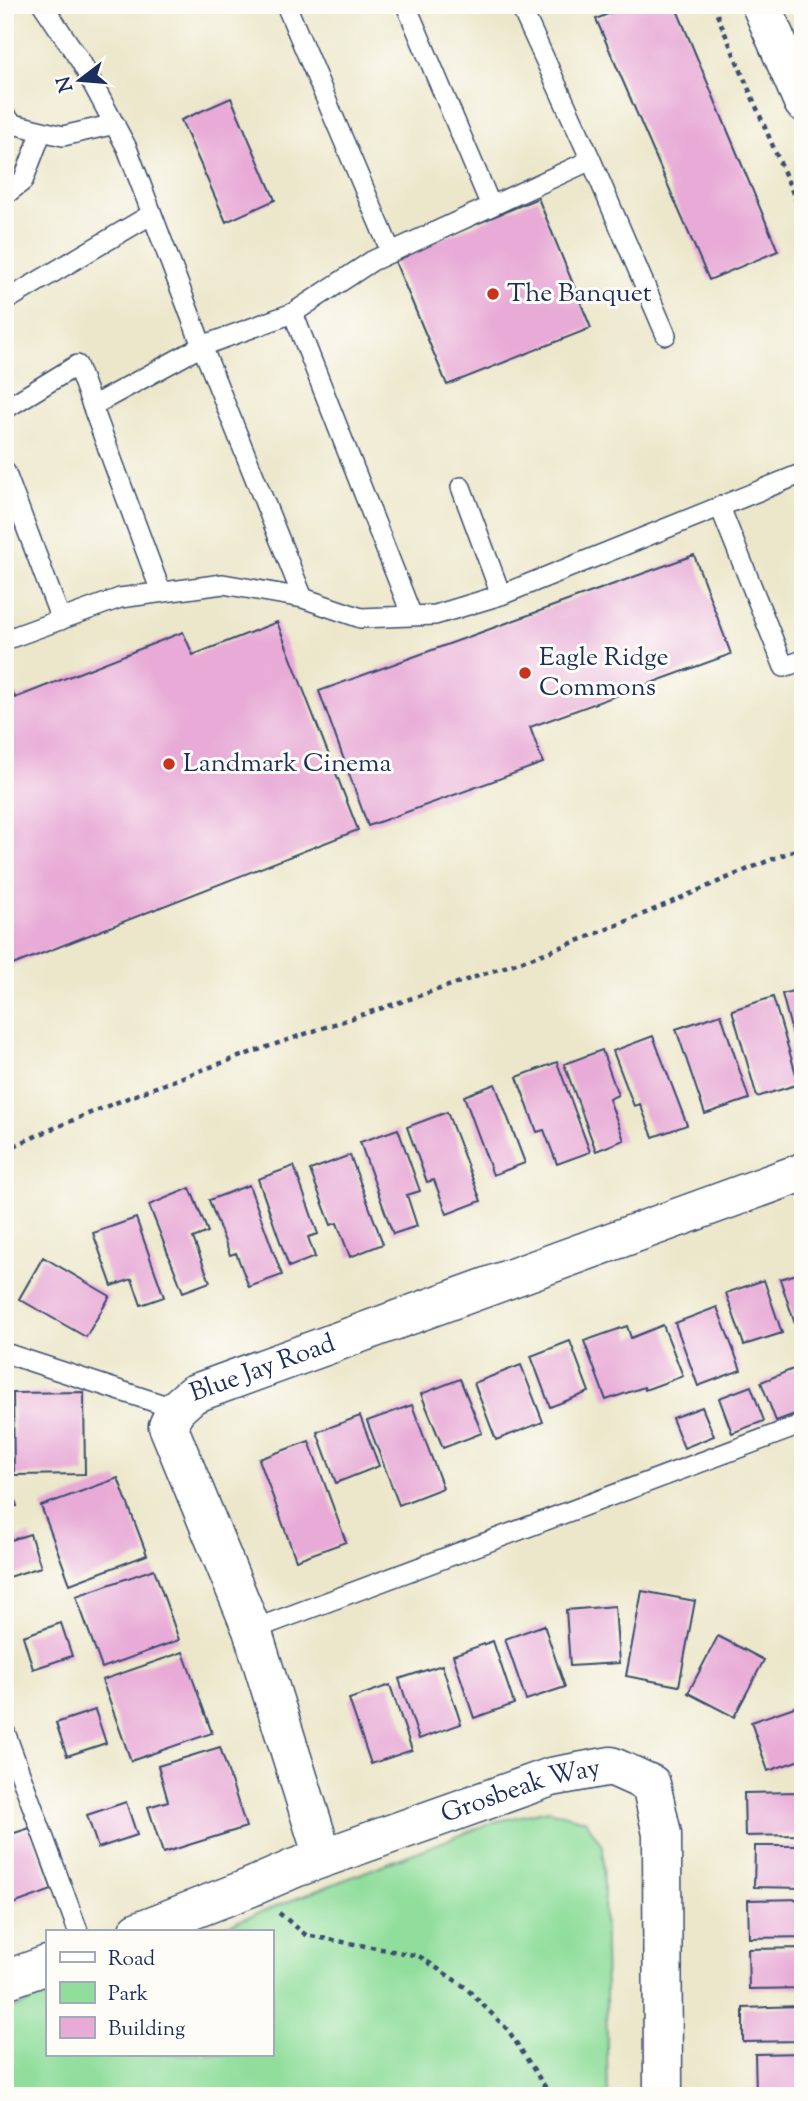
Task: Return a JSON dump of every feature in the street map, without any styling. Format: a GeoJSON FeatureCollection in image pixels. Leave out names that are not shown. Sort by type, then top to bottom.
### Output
{"type":"FeatureCollection","features":[{"type":"Feature","properties":{"kind":"street"},"geometry":{"type":"LineString","coordinates":[[761,5],[803,102]]}},
{"type":"Feature","properties":{"kind":"street","name":"Blue Jay Road"},"geometry":{"type":"LineString","coordinates":[[323,1857],[252,1630],[168,1426],[176,1409],[193,1394],[803,1171]]}},
{"type":"Feature","properties":{"kind":"street","name":"Grosbeak Way"},"geometry":{"type":"LineString","coordinates":[[141,1930],[323,1857],[551,1777],[611,1766],[651,1784],[662,1834],[663,2096]]}},
{"type":"Feature","properties":{"kind":"street"},"geometry":{"type":"LineString","coordinates":[[5,1980],[46,1965]]}},
{"type":"Feature","properties":{"kind":"lane"},"geometry":{"type":"LineString","coordinates":[[43,5],[81,62],[127,148],[202,346],[303,597]]}},
{"type":"Feature","properties":{"kind":"lane"},"geometry":{"type":"LineString","coordinates":[[286,5],[391,252]]}},
{"type":"Feature","properties":{"kind":"lane"},"geometry":{"type":"LineString","coordinates":[[406,5],[491,206]]}},
{"type":"Feature","properties":{"kind":"lane"},"geometry":{"type":"LineString","coordinates":[[520,5],[591,160],[666,335]]}},
{"type":"Feature","properties":{"kind":"lane"},"geometry":{"type":"LineString","coordinates":[[5,115],[13,124],[63,136],[115,124]]}},
{"type":"Feature","properties":{"kind":"lane"},"geometry":{"type":"LineString","coordinates":[[5,195],[23,181],[42,131]]}},
{"type":"Feature","properties":{"kind":"lane"},"geometry":{"type":"LineString","coordinates":[[92,406],[202,346],[293,313],[372,261],[591,160]]}},
{"type":"Feature","properties":{"kind":"lane"},"geometry":{"type":"LineString","coordinates":[[5,301],[152,214]]}},
{"type":"Feature","properties":{"kind":"lane"},"geometry":{"type":"LineString","coordinates":[[293,313],[412,616]]}},
{"type":"Feature","properties":{"kind":"lane"},"geometry":{"type":"LineString","coordinates":[[5,409],[77,365],[161,592]]}},
{"type":"Feature","properties":{"kind":"lane"},"geometry":{"type":"LineString","coordinates":[[5,471],[61,620]]}},
{"type":"Feature","properties":{"kind":"lane"},"geometry":{"type":"LineString","coordinates":[[5,640],[120,598],[223,583],[303,597],[361,618],[435,615],[501,595],[803,473]]}},
{"type":"Feature","properties":{"kind":"lane"},"geometry":{"type":"LineString","coordinates":[[461,487],[501,595]]}},
{"type":"Feature","properties":{"kind":"lane"},"geometry":{"type":"LineString","coordinates":[[720,507],[784,667],[803,660]]}},
{"type":"Feature","properties":{"kind":"lane"},"geometry":{"type":"LineString","coordinates":[[5,1353],[176,1409]]}},
{"type":"Feature","properties":{"kind":"lane"},"geometry":{"type":"LineString","coordinates":[[252,1630],[803,1424]]}},
{"type":"Feature","properties":{"kind":"lane"},"geometry":{"type":"LineString","coordinates":[[5,1732],[78,1930]]}},
{"type":"Feature","properties":{"kind":"path"},"geometry":{"type":"LineString","coordinates":[[713,5],[803,217]]}},
{"type":"Feature","properties":{"kind":"path"},"geometry":{"type":"LineString","coordinates":[[5,1150],[155,1086],[606,931],[803,847]]}},
{"type":"Feature","properties":{"kind":"path"},"geometry":{"type":"LineString","coordinates":[[249,1888],[306,1934],[419,1956],[465,1987],[508,2030],[551,2096]]}},
{"type":"Feature","properties":{"kind":"green space"},"geometry":{"type":"Polygon","coordinates":[[[548,1810],[585,1820],[603,1846],[608,2096],[5,2096],[5,2012],[46,1995],[46,2056],[273,2056],[273,1930],[215,1930],[494,1822],[548,1810]]]}},
{"type":"Feature","properties":{"kind":"building"},"geometry":{"type":"Polygon","coordinates":[[[629,5],[675,5],[778,251],[709,280],[596,19],[629,5]]]}},
{"type":"Feature","properties":{"kind":"building"},"geometry":{"type":"Polygon","coordinates":[[[231,98],[275,200],[226,222],[181,120],[231,98]]]}},
{"type":"Feature","properties":{"kind":"building","name":"The Banquet"},"geometry":{"type":"Polygon","coordinates":[[[538,198],[591,328],[447,385],[394,259],[538,198]]]}},
{"type":"Feature","properties":{"kind":"building","name":"Eagle Ridge Commons"},"geometry":{"type":"Polygon","coordinates":[[[694,555],[731,654],[530,727],[543,763],[368,826],[319,691],[694,555]]]}},
{"type":"Feature","properties":{"kind":"building","name":"Landmark Cinema"},"geometry":{"type":"Polygon","coordinates":[[[277,622],[358,830],[5,968],[5,674],[15,698],[183,632],[193,655],[277,622]]]}},
{"type":"Feature","properties":{"kind":"building"},"geometry":{"type":"Polygon","coordinates":[[[803,988],[803,1070],[802,1070],[782,994],[803,988]]]}},
{"type":"Feature","properties":{"kind":"building"},"geometry":{"type":"Polygon","coordinates":[[[773,997],[799,1084],[757,1097],[732,1010],[773,997]]]}},
{"type":"Feature","properties":{"kind":"building"},"geometry":{"type":"Polygon","coordinates":[[[721,1014],[749,1099],[705,1114],[676,1029],[721,1014]]]}},
{"type":"Feature","properties":{"kind":"building"},"geometry":{"type":"Polygon","coordinates":[[[653,1036],[687,1125],[653,1137],[640,1104],[634,1106],[613,1051],[653,1036]]]}},
{"type":"Feature","properties":{"kind":"building"},"geometry":{"type":"Polygon","coordinates":[[[602,1050],[618,1095],[609,1099],[624,1140],[596,1151],[564,1064],[602,1050]]]}},
{"type":"Feature","properties":{"kind":"building"},"geometry":{"type":"Polygon","coordinates":[[[557,1062],[590,1152],[557,1164],[544,1130],[537,1132],[517,1077],[557,1062]]]}},
{"type":"Feature","properties":{"kind":"building"},"geometry":{"type":"Polygon","coordinates":[[[495,1084],[525,1163],[493,1175],[464,1096],[495,1084]]]}},
{"type":"Feature","properties":{"kind":"building"},"geometry":{"type":"Polygon","coordinates":[[[447,1112],[481,1201],[447,1214],[434,1180],[427,1182],[407,1127],[447,1112]]]}},
{"type":"Feature","properties":{"kind":"building"},"geometry":{"type":"Polygon","coordinates":[[[398,1129],[420,1191],[407,1195],[417,1226],[393,1234],[360,1142],[398,1129]]]}},
{"type":"Feature","properties":{"kind":"building"},"geometry":{"type":"Polygon","coordinates":[[[350,1155],[383,1244],[350,1257],[337,1223],[331,1225],[310,1170],[350,1155]]]}},
{"type":"Feature","properties":{"kind":"building"},"geometry":{"type":"Polygon","coordinates":[[[294,1166],[318,1234],[308,1237],[315,1257],[289,1267],[258,1179],[294,1166]]]}},
{"type":"Feature","properties":{"kind":"building"},"geometry":{"type":"Polygon","coordinates":[[[249,1185],[282,1275],[249,1287],[236,1253],[230,1255],[209,1200],[249,1185]]]}},
{"type":"Feature","properties":{"kind":"building"},"geometry":{"type":"Polygon","coordinates":[[[190,1188],[208,1232],[193,1238],[210,1282],[183,1292],[149,1205],[190,1188]]]}},
{"type":"Feature","properties":{"kind":"building"},"geometry":{"type":"Polygon","coordinates":[[[136,1218],[164,1297],[141,1305],[132,1279],[112,1286],[93,1233],[136,1218]]]}},
{"type":"Feature","properties":{"kind":"building"},"geometry":{"type":"Polygon","coordinates":[[[43,1257],[110,1296],[86,1337],[19,1299],[43,1257]]]}},
{"type":"Feature","properties":{"kind":"building"},"geometry":{"type":"Polygon","coordinates":[[[803,1272],[803,1321],[795,1324],[780,1279],[803,1272]]]}},
{"type":"Feature","properties":{"kind":"building"},"geometry":{"type":"Polygon","coordinates":[[[764,1280],[782,1333],[744,1345],[726,1293],[764,1280]]]}},
{"type":"Feature","properties":{"kind":"building"},"geometry":{"type":"Polygon","coordinates":[[[717,1307],[741,1370],[698,1386],[675,1323],[717,1307]]]}},
{"type":"Feature","properties":{"kind":"building"},"geometry":{"type":"Polygon","coordinates":[[[663,1325],[683,1376],[606,1400],[584,1341],[627,1326],[631,1338],[663,1325]]]}},
{"type":"Feature","properties":{"kind":"building"},"geometry":{"type":"Polygon","coordinates":[[[570,1341],[589,1392],[550,1407],[531,1356],[570,1341]]]}},
{"type":"Feature","properties":{"kind":"building"},"geometry":{"type":"Polygon","coordinates":[[[521,1365],[543,1422],[496,1440],[474,1383],[521,1365]]]}},
{"type":"Feature","properties":{"kind":"building"},"geometry":{"type":"Polygon","coordinates":[[[793,1369],[803,1395],[803,1411],[776,1421],[761,1382],[793,1369]]]}},
{"type":"Feature","properties":{"kind":"building"},"geometry":{"type":"Polygon","coordinates":[[[460,1379],[482,1433],[443,1448],[421,1394],[460,1379]]]}},
{"type":"Feature","properties":{"kind":"building"},"geometry":{"type":"Polygon","coordinates":[[[751,1386],[764,1421],[732,1433],[719,1398],[751,1386]]]}},
{"type":"Feature","properties":{"kind":"building"},"geometry":{"type":"Polygon","coordinates":[[[84,1392],[85,1474],[14,1475],[13,1393],[84,1392]]]}},
{"type":"Feature","properties":{"kind":"building"},"geometry":{"type":"Polygon","coordinates":[[[412,1405],[443,1488],[399,1505],[367,1421],[412,1405]]]}},
{"type":"Feature","properties":{"kind":"building"},"geometry":{"type":"Polygon","coordinates":[[[702,1407],[714,1436],[684,1448],[672,1418],[702,1407]]]}},
{"type":"Feature","properties":{"kind":"building"},"geometry":{"type":"Polygon","coordinates":[[[360,1416],[379,1466],[336,1483],[317,1432],[360,1416]]]}},
{"type":"Feature","properties":{"kind":"building"},"geometry":{"type":"Polygon","coordinates":[[[309,1441],[346,1542],[296,1560],[259,1459],[309,1441]]]}},
{"type":"Feature","properties":{"kind":"building"},"geometry":{"type":"Polygon","coordinates":[[[5,1470],[17,1506],[5,1509],[5,1470]]]}},
{"type":"Feature","properties":{"kind":"building"},"geometry":{"type":"Polygon","coordinates":[[[118,1478],[147,1555],[70,1584],[41,1506],[118,1478]]]}},
{"type":"Feature","properties":{"kind":"building"},"geometry":{"type":"Polygon","coordinates":[[[30,1534],[41,1567],[5,1578],[5,1542],[30,1534]]]}},
{"type":"Feature","properties":{"kind":"building"},"geometry":{"type":"Polygon","coordinates":[[[154,1569],[179,1640],[102,1668],[76,1596],[154,1569]]]}},
{"type":"Feature","properties":{"kind":"building"},"geometry":{"type":"Polygon","coordinates":[[[642,1591],[695,1601],[679,1686],[626,1676],[642,1591]]]}},
{"type":"Feature","properties":{"kind":"building"},"geometry":{"type":"Polygon","coordinates":[[[615,1606],[619,1663],[570,1666],[566,1610],[615,1606]]]}},
{"type":"Feature","properties":{"kind":"building"},"geometry":{"type":"Polygon","coordinates":[[[61,1623],[72,1656],[33,1669],[23,1636],[61,1623]]]}},
{"type":"Feature","properties":{"kind":"building"},"geometry":{"type":"Polygon","coordinates":[[[544,1625],[565,1687],[526,1700],[505,1639],[544,1625]]]}},
{"type":"Feature","properties":{"kind":"building"},"geometry":{"type":"Polygon","coordinates":[[[718,1636],[764,1660],[734,1717],[688,1693],[718,1636]]]}},
{"type":"Feature","properties":{"kind":"building"},"geometry":{"type":"Polygon","coordinates":[[[493,1641],[514,1704],[474,1718],[453,1655],[493,1641]]]}},
{"type":"Feature","properties":{"kind":"building"},"geometry":{"type":"Polygon","coordinates":[[[183,1652],[212,1733],[131,1761],[102,1680],[183,1652]]]}},
{"type":"Feature","properties":{"kind":"building"},"geometry":{"type":"Polygon","coordinates":[[[442,1665],[461,1724],[419,1739],[399,1679],[442,1665]]]}},
{"type":"Feature","properties":{"kind":"building"},"geometry":{"type":"Polygon","coordinates":[[[390,1685],[412,1750],[371,1764],[349,1699],[390,1685]]]}},
{"type":"Feature","properties":{"kind":"building"},"geometry":{"type":"Polygon","coordinates":[[[803,1704],[803,1759],[768,1771],[751,1722],[803,1704]]]}},
{"type":"Feature","properties":{"kind":"building"},"geometry":{"type":"Polygon","coordinates":[[[95,1710],[106,1743],[67,1756],[56,1723],[95,1710]]]}},
{"type":"Feature","properties":{"kind":"building"},"geometry":{"type":"Polygon","coordinates":[[[220,1747],[246,1827],[163,1853],[148,1807],[168,1801],[158,1766],[220,1747]]]}},
{"type":"Feature","properties":{"kind":"building"},"geometry":{"type":"Polygon","coordinates":[[[803,1792],[803,1835],[745,1836],[744,1793],[803,1792]]]}},
{"type":"Feature","properties":{"kind":"building"},"geometry":{"type":"Polygon","coordinates":[[[126,1802],[137,1835],[98,1848],[87,1815],[126,1802]]]}},
{"type":"Feature","properties":{"kind":"building"},"geometry":{"type":"Polygon","coordinates":[[[30,1828],[52,1890],[5,1907],[5,1836],[30,1828]]]}},
{"type":"Feature","properties":{"kind":"building"},"geometry":{"type":"Polygon","coordinates":[[[755,1846],[803,1846],[803,1888],[754,1887],[755,1846]]]}},
{"type":"Feature","properties":{"kind":"building"},"geometry":{"type":"Polygon","coordinates":[[[803,1899],[803,1937],[749,1938],[748,1900],[803,1899]]]}},
{"type":"Feature","properties":{"kind":"building"},"geometry":{"type":"Polygon","coordinates":[[[803,1948],[803,1988],[749,1989],[748,1949],[803,1948]]]}},
{"type":"Feature","properties":{"kind":"building"},"geometry":{"type":"Polygon","coordinates":[[[801,2006],[802,2041],[743,2042],[743,2008],[801,2006]]]}},
{"type":"Feature","properties":{"kind":"building"},"geometry":{"type":"Polygon","coordinates":[[[803,2053],[803,2091],[756,2092],[755,2054],[803,2053]]]}},
{"type":"Feature","properties":{"kind":"place","name":"The Banquet"},"geometry":{"type":"Point","coordinates":[493,294]}},
{"type":"Feature","properties":{"kind":"place","name":"Eagle Ridge Commons"},"geometry":{"type":"Point","coordinates":[525,673]}},
{"type":"Feature","properties":{"kind":"place","name":"Landmark Cinema"},"geometry":{"type":"Point","coordinates":[169,764]}}]}
